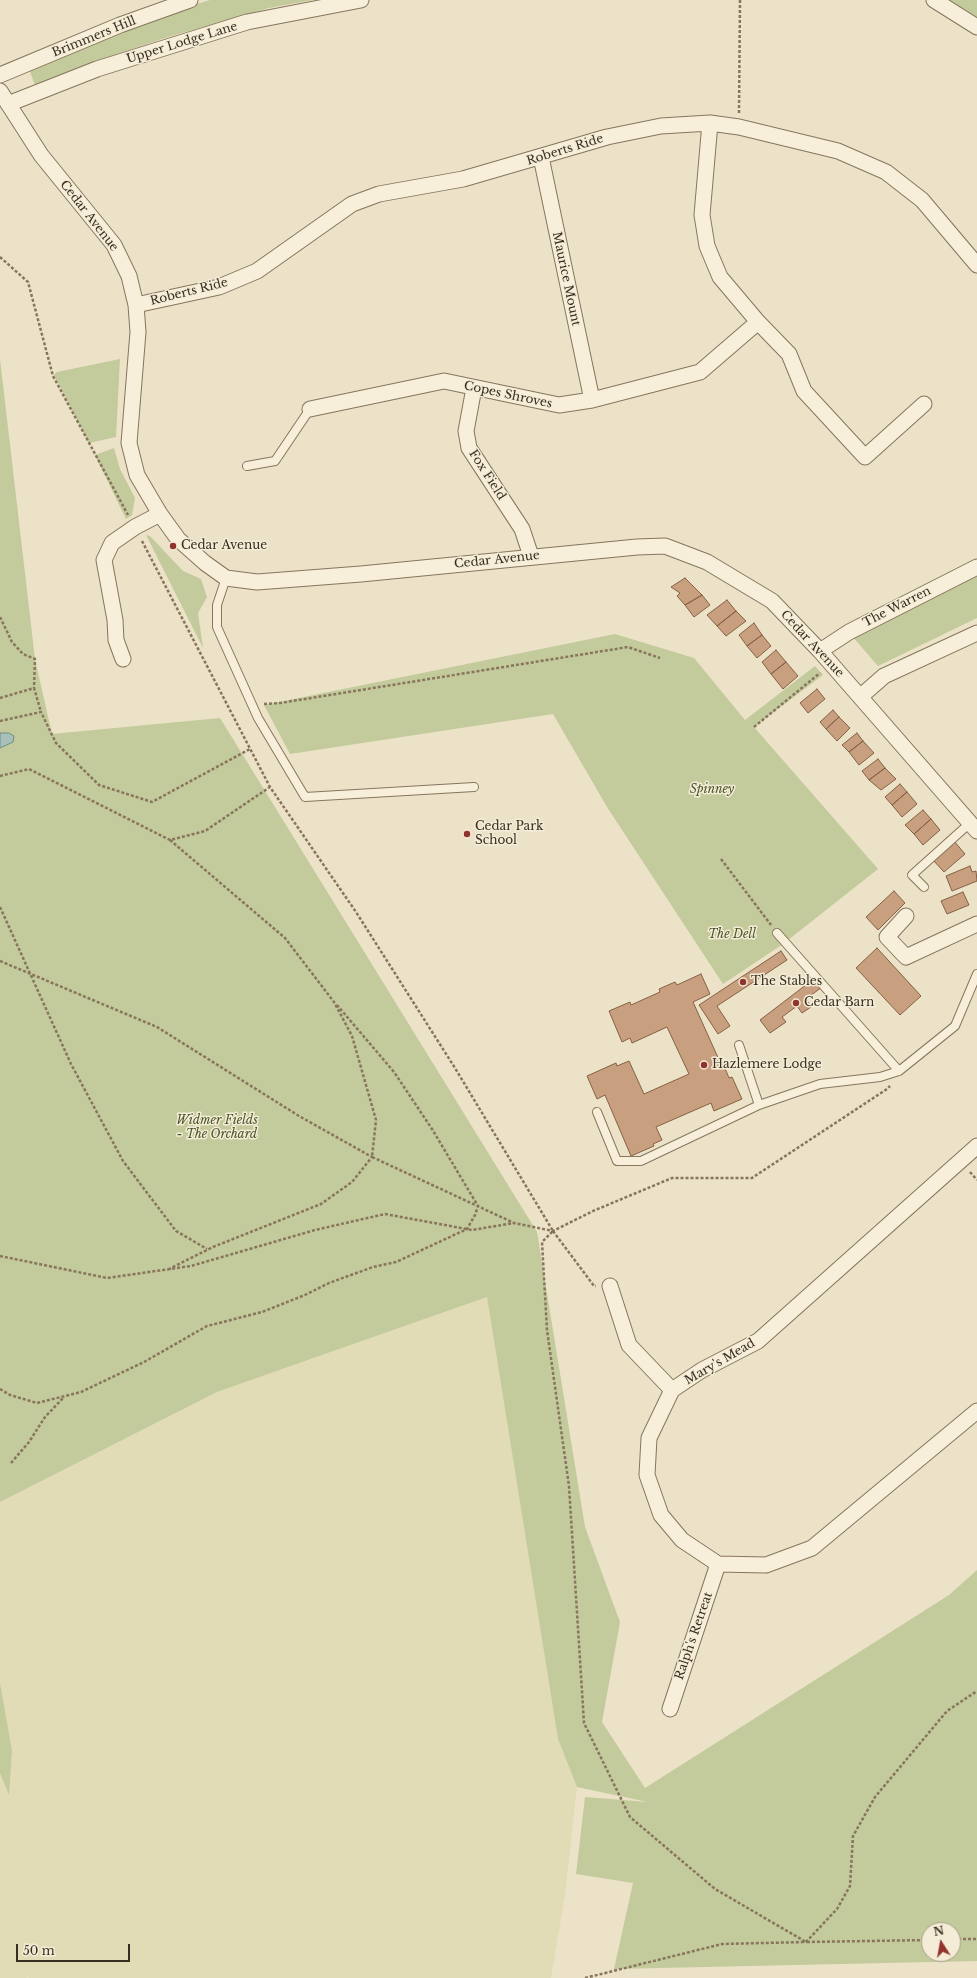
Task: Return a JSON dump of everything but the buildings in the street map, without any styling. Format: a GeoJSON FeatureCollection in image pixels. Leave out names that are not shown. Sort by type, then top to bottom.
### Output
{"type":"FeatureCollection","features":[{"type":"Feature","properties":{"kind":"street","name":"Brimmers Hill"},"geometry":{"type":"LineString","coordinates":[[0,75],[120,25],[190,0]]}},
{"type":"Feature","properties":{"kind":"street","name":"Upper Lodge Lane"},"geometry":{"type":"LineString","coordinates":[[8,104],[97,69],[248,22],[361,0]]}},
{"type":"Feature","properties":{"kind":"street"},"geometry":{"type":"LineString","coordinates":[[934,0],[977,27]]}},
{"type":"Feature","properties":{"kind":"street","name":"Cedar Avenue"},"geometry":{"type":"LineString","coordinates":[[0,91],[41,155],[114,245],[129,276],[136,305],[138,332],[128,443],[137,475],[160,514],[178,539],[205,563],[226,578],[257,582],[361,574],[531,556],[665,546],[707,562],[772,601],[831,664],[974,827]]}},
{"type":"Feature","properties":{"kind":"street","name":"Roberts Ride"},"geometry":{"type":"LineString","coordinates":[[136,305],[219,287],[257,271],[352,204],[372,197],[463,179],[607,137],[661,126],[710,123],[740,126],[838,151],[886,172],[922,200],[977,265]]}},
{"type":"Feature","properties":{"kind":"street"},"geometry":{"type":"LineString","coordinates":[[710,123],[702,214],[707,246],[720,277],[758,322],[789,354],[804,391],[861,461],[924,404]]}},
{"type":"Feature","properties":{"kind":"street","name":"Maurice Mount"},"geometry":{"type":"LineString","coordinates":[[541,157],[592,400]]}},
{"type":"Feature","properties":{"kind":"street","name":"Copes Shroves"},"geometry":{"type":"LineString","coordinates":[[310,409],[444,381],[559,406],[592,400],[700,372],[758,322]]}},
{"type":"Feature","properties":{"kind":"street","name":"Fox Field"},"geometry":{"type":"LineString","coordinates":[[474,388],[466,431],[469,448],[522,529],[531,556]]}},
{"type":"Feature","properties":{"kind":"street"},"geometry":{"type":"LineString","coordinates":[[123,658],[116,640],[115,620],[104,560],[112,543],[135,527],[160,514]]}},
{"type":"Feature","properties":{"kind":"street","name":"The Warren"},"geometry":{"type":"LineString","coordinates":[[820,652],[849,632],[977,567]]}},
{"type":"Feature","properties":{"kind":"street"},"geometry":{"type":"LineString","coordinates":[[860,697],[884,676],[977,633]]}},
{"type":"Feature","properties":{"kind":"street"},"geometry":{"type":"LineString","coordinates":[[906,916],[887,937],[906,957],[977,924]]}},
{"type":"Feature","properties":{"kind":"street","name":"Mary's Mead"},"geometry":{"type":"LineString","coordinates":[[718,1564],[682,1540],[661,1515],[647,1475],[649,1438],[672,1390],[702,1370],[758,1341],[977,1146]]}},
{"type":"Feature","properties":{"kind":"street"},"geometry":{"type":"LineString","coordinates":[[610,1286],[629,1345],[672,1390]]}},
{"type":"Feature","properties":{"kind":"street"},"geometry":{"type":"LineString","coordinates":[[718,1564],[766,1565],[812,1548],[977,1412]]}},
{"type":"Feature","properties":{"kind":"street","name":"Ralph's Retreat"},"geometry":{"type":"LineString","coordinates":[[670,1708],[718,1564]]}},
{"type":"Feature","properties":{"kind":"lane"},"geometry":{"type":"LineString","coordinates":[[247,466],[275,461],[310,409]]}},
{"type":"Feature","properties":{"kind":"lane"},"geometry":{"type":"LineString","coordinates":[[226,578],[217,606],[217,627],[258,718],[305,797],[474,788]]}},
{"type":"Feature","properties":{"kind":"lane"},"geometry":{"type":"LineString","coordinates":[[924,887],[912,875],[974,827]]}},
{"type":"Feature","properties":{"kind":"lane"},"geometry":{"type":"LineString","coordinates":[[777,933],[899,1071]]}},
{"type":"Feature","properties":{"kind":"lane"},"geometry":{"type":"LineString","coordinates":[[597,1112],[617,1162],[641,1161],[759,1105],[820,1084],[880,1077],[899,1071],[955,1026],[977,974]]}},
{"type":"Feature","properties":{"kind":"lane"},"geometry":{"type":"LineString","coordinates":[[739,1045],[759,1105]]}},
{"type":"Feature","properties":{"kind":"path"},"geometry":{"type":"LineString","coordinates":[[740,0],[740,126]]}},
{"type":"Feature","properties":{"kind":"path"},"geometry":{"type":"LineString","coordinates":[[0,257],[28,282],[53,376],[135,527],[270,786],[356,912],[455,1068],[553,1231],[594,1286],[610,1286]]}},
{"type":"Feature","properties":{"kind":"path"},"geometry":{"type":"LineString","coordinates":[[0,617],[12,642],[23,654],[35,659],[34,688],[41,712],[56,742],[99,786],[152,802],[250,749]]}},
{"type":"Feature","properties":{"kind":"path"},"geometry":{"type":"LineString","coordinates":[[261,698],[264,705],[280,704],[628,647],[660,658]]}},
{"type":"Feature","properties":{"kind":"path"},"geometry":{"type":"LineString","coordinates":[[754,727],[831,664]]}},
{"type":"Feature","properties":{"kind":"path"},"geometry":{"type":"LineString","coordinates":[[0,698],[34,688]]}},
{"type":"Feature","properties":{"kind":"path"},"geometry":{"type":"LineString","coordinates":[[0,721],[41,712]]}},
{"type":"Feature","properties":{"kind":"path"},"geometry":{"type":"LineString","coordinates":[[0,776],[29,769],[170,840],[285,938],[334,1002],[394,1072],[432,1129],[478,1206],[475,1216],[467,1229],[396,1262],[373,1267],[329,1283],[305,1295],[262,1312],[207,1326],[144,1362],[81,1392],[37,1403],[10,1395],[0,1389]]}},
{"type":"Feature","properties":{"kind":"path"},"geometry":{"type":"LineString","coordinates":[[170,840],[205,831],[270,786]]}},
{"type":"Feature","properties":{"kind":"path"},"geometry":{"type":"LineString","coordinates":[[721,859],[777,933]]}},
{"type":"Feature","properties":{"kind":"path"},"geometry":{"type":"LineString","coordinates":[[0,907],[71,1064],[123,1161],[176,1231],[207,1250]]}},
{"type":"Feature","properties":{"kind":"path"},"geometry":{"type":"LineString","coordinates":[[0,961],[157,1027],[299,1116],[372,1157],[514,1223],[553,1231]]}},
{"type":"Feature","properties":{"kind":"path"},"geometry":{"type":"LineString","coordinates":[[169,1269],[207,1250],[321,1204],[352,1182],[372,1157],[376,1120],[352,1036],[334,1002]]}},
{"type":"Feature","properties":{"kind":"path"},"geometry":{"type":"LineString","coordinates":[[806,1942],[715,1889],[630,1817],[584,1723],[569,1486],[547,1330],[542,1242],[553,1231],[593,1211],[672,1178],[752,1178],[887,1089],[899,1071]]}},
{"type":"Feature","properties":{"kind":"path"},"geometry":{"type":"LineString","coordinates":[[0,1256],[107,1278],[191,1266],[315,1230],[385,1214],[472,1230],[514,1223]]}},
{"type":"Feature","properties":{"kind":"path"},"geometry":{"type":"LineString","coordinates":[[11,1463],[29,1442],[45,1417],[64,1396]]}},
{"type":"Feature","properties":{"kind":"path"},"geometry":{"type":"LineString","coordinates":[[806,1942],[837,1909],[850,1886],[853,1836],[875,1797],[947,1711],[977,1691]]}},
{"type":"Feature","properties":{"kind":"path"},"geometry":{"type":"LineString","coordinates":[[961,1939],[977,1939]]}},
{"type":"Feature","properties":{"kind":"path"},"geometry":{"type":"LineString","coordinates":[[584,1978],[722,1944],[921,1940]]}},
{"type":"Feature","properties":{"kind":"shaded area"},"geometry":{"type":"Polygon","coordinates":[[[487,1297],[558,1739],[577,1787],[565,1895],[551,1978],[28,1978],[26,1968],[27,1978],[0,1978],[0,1773],[9,1793],[0,1683],[0,1502],[217,1392],[487,1297]]]}},
{"type":"Feature","properties":{"kind":"green space"},"geometry":{"type":"Polygon","coordinates":[[[210,0],[313,0],[269,8],[168,37],[96,61],[35,85],[29,69],[139,22],[210,0]]]}},
{"type":"Feature","properties":{"kind":"green space"},"geometry":{"type":"Polygon","coordinates":[[[949,0],[977,0],[977,17],[949,0]]]}},
{"type":"Feature","properties":{"kind":"green space","name":"Widmer Fields - The Orchard"},"geometry":{"type":"Polygon","coordinates":[[[0,359],[35,659],[52,734],[220,718],[537,1232],[585,1527],[620,1622],[602,1722],[645,1788],[949,1595],[977,1570],[977,1961],[961,1961],[961,1922],[921,1922],[921,1962],[932,1962],[614,1969],[633,1883],[576,1874],[585,1797],[648,1802],[577,1787],[558,1739],[487,1297],[217,1392],[0,1502],[0,359]]]}},
{"type":"Feature","properties":{"kind":"green space"},"geometry":{"type":"Polygon","coordinates":[[[120,359],[116,437],[89,443],[54,375],[57,372],[120,359]]]}},
{"type":"Feature","properties":{"kind":"green space"},"geometry":{"type":"Polygon","coordinates":[[[114,448],[120,469],[135,498],[132,515],[126,519],[95,455],[114,448]]]}},
{"type":"Feature","properties":{"kind":"green space"},"geometry":{"type":"Polygon","coordinates":[[[146,535],[150,536],[183,571],[201,579],[207,597],[198,613],[203,648],[146,535]]]}},
{"type":"Feature","properties":{"kind":"green space"},"geometry":{"type":"Polygon","coordinates":[[[977,575],[977,618],[878,666],[852,636],[977,575]]]}},
{"type":"Feature","properties":{"kind":"green space"},"geometry":{"type":"Polygon","coordinates":[[[615,634],[694,658],[745,720],[815,666],[823,675],[754,727],[878,869],[783,944],[723,984],[607,807],[553,714],[290,754],[264,705],[615,634]]]}},
{"type":"Feature","properties":{"kind":"green space"},"geometry":{"type":"Polygon","coordinates":[[[0,1683],[12,1751],[9,1795],[0,1773],[0,1683]]]}},
{"type":"Feature","properties":{"kind":"water"},"geometry":{"type":"Polygon","coordinates":[[[0,733],[9,733],[14,736],[13,742],[0,748],[0,733]]]}},
{"type":"Feature","properties":{"kind":"place","name":"Cedar Avenue"},"geometry":{"type":"Point","coordinates":[173,546]}},
{"type":"Feature","properties":{"kind":"place","name":"Cedar Park School"},"geometry":{"type":"Point","coordinates":[467,834]}},
{"type":"Feature","properties":{"kind":"place","name":"The Stables"},"geometry":{"type":"Point","coordinates":[743,982]}},
{"type":"Feature","properties":{"kind":"place","name":"Cedar Barn"},"geometry":{"type":"Point","coordinates":[796,1003]}},
{"type":"Feature","properties":{"kind":"place","name":"Hazlemere Lodge"},"geometry":{"type":"Point","coordinates":[704,1065]}},
{"type":"Feature","properties":{"kind":"park label","name":"Spinney"},"geometry":{"type":"Point","coordinates":[712,790]}},
{"type":"Feature","properties":{"kind":"park label","name":"The Dell"},"geometry":{"type":"Point","coordinates":[732,935]}}]}
